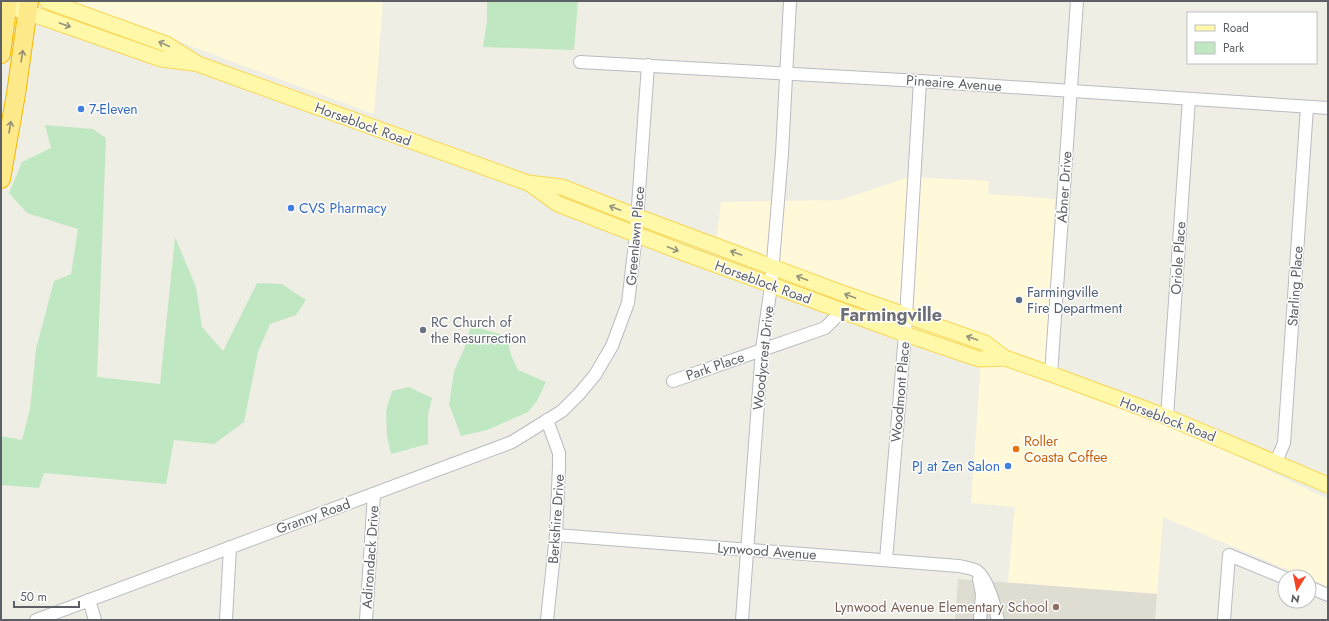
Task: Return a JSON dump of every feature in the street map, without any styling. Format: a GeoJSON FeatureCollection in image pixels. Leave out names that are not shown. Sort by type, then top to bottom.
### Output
{"type":"FeatureCollection","features":[{"type":"Feature","properties":{"kind":"highway"},"geometry":{"type":"LineString","coordinates":[[1,54],[6,4]]}},
{"type":"Feature","properties":{"kind":"highway"},"geometry":{"type":"LineString","coordinates":[[1,179],[28,7]]}},
{"type":"Feature","properties":{"kind":"main road","name":"Horseblock Road"},"geometry":{"type":"LineString","coordinates":[[47,1],[166,44],[198,64]]}},
{"type":"Feature","properties":{"kind":"main road","name":"Horseblock Road"},"geometry":{"type":"LineString","coordinates":[[6,4],[28,7],[161,59],[198,64],[528,183],[562,187],[773,267],[985,343],[1005,358],[1167,417],[1328,484]]}},
{"type":"Feature","properties":{"kind":"main road","name":"Horseblock Road"},"geometry":{"type":"LineString","coordinates":[[528,183],[558,204],[771,286],[979,359],[1005,358]]}},
{"type":"Feature","properties":{"kind":"street","name":"Woodycrest Drive"},"geometry":{"type":"LineString","coordinates":[[742,620],[762,349],[773,267],[782,153],[790,1]]}},
{"type":"Feature","properties":{"kind":"street","name":"Abner Drive"},"geometry":{"type":"LineString","coordinates":[[1051,374],[1077,1]]}},
{"type":"Feature","properties":{"kind":"street","name":"Pineaire Avenue"},"geometry":{"type":"LineString","coordinates":[[580,62],[920,81],[1328,108]]}},
{"type":"Feature","properties":{"kind":"street","name":"Greenlawn Place"},"geometry":{"type":"LineString","coordinates":[[579,394],[595,375],[612,346],[628,303],[638,217],[648,65]]}},
{"type":"Feature","properties":{"kind":"street","name":"Woodmont Place"},"geometry":{"type":"LineString","coordinates":[[886,560],[906,334],[920,81]]}},
{"type":"Feature","properties":{"kind":"street","name":"Oriole Place"},"geometry":{"type":"LineString","coordinates":[[1167,417],[1189,99]]}},
{"type":"Feature","properties":{"kind":"street","name":"Starling Place"},"geometry":{"type":"LineString","coordinates":[[1276,462],[1284,443],[1307,107]]}},
{"type":"Feature","properties":{"kind":"street","name":"Park Place"},"geometry":{"type":"LineString","coordinates":[[673,381],[825,328],[842,311]]}},
{"type":"Feature","properties":{"kind":"street","name":"Granny Road"},"geometry":{"type":"LineString","coordinates":[[36,620],[512,442],[562,411],[579,394]]}},
{"type":"Feature","properties":{"kind":"street","name":"Berkshire Drive"},"geometry":{"type":"LineString","coordinates":[[547,420],[558,453],[559,467],[556,535],[547,620]]}},
{"type":"Feature","properties":{"kind":"street","name":"Adirondack Drive"},"geometry":{"type":"LineString","coordinates":[[366,620],[374,494]]}},
{"type":"Feature","properties":{"kind":"street","name":"Lynwood Avenue"},"geometry":{"type":"LineString","coordinates":[[556,535],[959,566],[977,572]]}},
{"type":"Feature","properties":{"kind":"street"},"geometry":{"type":"LineString","coordinates":[[226,620],[230,547]]}},
{"type":"Feature","properties":{"kind":"street"},"geometry":{"type":"LineString","coordinates":[[1224,620],[1229,555],[1277,575]]}},
{"type":"Feature","properties":{"kind":"street"},"geometry":{"type":"LineString","coordinates":[[977,572],[982,594],[980,620]]}},
{"type":"Feature","properties":{"kind":"street"},"geometry":{"type":"LineString","coordinates":[[977,572],[985,583],[992,597],[998,620]]}},
{"type":"Feature","properties":{"kind":"street"},"geometry":{"type":"LineString","coordinates":[[1317,590],[1328,595]]}},
{"type":"Feature","properties":{"kind":"street"},"geometry":{"type":"LineString","coordinates":[[89,600],[95,620]]}},
{"type":"Feature","properties":{"kind":"shaded area"},"geometry":{"type":"Polygon","coordinates":[[[69,1],[383,1],[374,114],[69,1]]]}},
{"type":"Feature","properties":{"kind":"shaded area"},"geometry":{"type":"Polygon","coordinates":[[[910,177],[989,181],[988,194],[1055,199],[1046,364],[1328,499],[1328,587],[1317,582],[1317,569],[1286,569],[1163,517],[1157,594],[1008,582],[1015,507],[971,503],[981,361],[716,244],[721,202],[840,200],[910,177]]]}},
{"type":"Feature","properties":{"kind":"shaded area","name":"Lynwood Avenue Elementary School"},"geometry":{"type":"Polygon","coordinates":[[[958,579],[1157,594],[1155,620],[955,620],[958,579]]]}},
{"type":"Feature","properties":{"kind":"green space"},"geometry":{"type":"Polygon","coordinates":[[[487,1],[578,1],[574,50],[483,47],[487,21],[487,1]]]}},
{"type":"Feature","properties":{"kind":"green space"},"geometry":{"type":"Polygon","coordinates":[[[45,125],[93,129],[106,138],[97,377],[160,384],[175,237],[196,287],[202,327],[223,351],[257,283],[282,284],[306,300],[296,315],[270,324],[258,352],[244,422],[214,444],[174,440],[166,484],[44,473],[39,488],[1,485],[1,436],[22,440],[30,409],[36,349],[54,281],[71,274],[78,229],[27,213],[9,193],[22,162],[51,148],[45,125]]]}},
{"type":"Feature","properties":{"kind":"green space"},"geometry":{"type":"Polygon","coordinates":[[[471,326],[507,336],[511,355],[518,370],[546,382],[537,401],[528,412],[487,430],[461,436],[449,404],[454,371],[464,349],[471,326]]]}},
{"type":"Feature","properties":{"kind":"green space"},"geometry":{"type":"Polygon","coordinates":[[[409,387],[432,398],[428,415],[428,444],[391,454],[387,436],[386,411],[392,391],[409,387]]]}},
{"type":"Feature","properties":{"kind":"place","name":"7-Eleven"},"geometry":{"type":"Point","coordinates":[81,109]}},
{"type":"Feature","properties":{"kind":"place","name":"CVS Pharmacy"},"geometry":{"type":"Point","coordinates":[291,208]}},
{"type":"Feature","properties":{"kind":"place","name":"Farmingville Fire Department"},"geometry":{"type":"Point","coordinates":[1019,300]}},
{"type":"Feature","properties":{"kind":"place","name":"RC Church of the Resurrection"},"geometry":{"type":"Point","coordinates":[423,330]}},
{"type":"Feature","properties":{"kind":"place","name":"Roller Coasta Coffee"},"geometry":{"type":"Point","coordinates":[1016,449]}},
{"type":"Feature","properties":{"kind":"place","name":"PJ at Zen Salon"},"geometry":{"type":"Point","coordinates":[1008,466]}},
{"type":"Feature","properties":{"kind":"place","name":"Lynwood Avenue Elementary School"},"geometry":{"type":"Point","coordinates":[1056,607]}},
{"type":"Feature","properties":{"kind":"district","name":"Farmingville"},"geometry":{"type":"Point","coordinates":[891,315]}}]}
